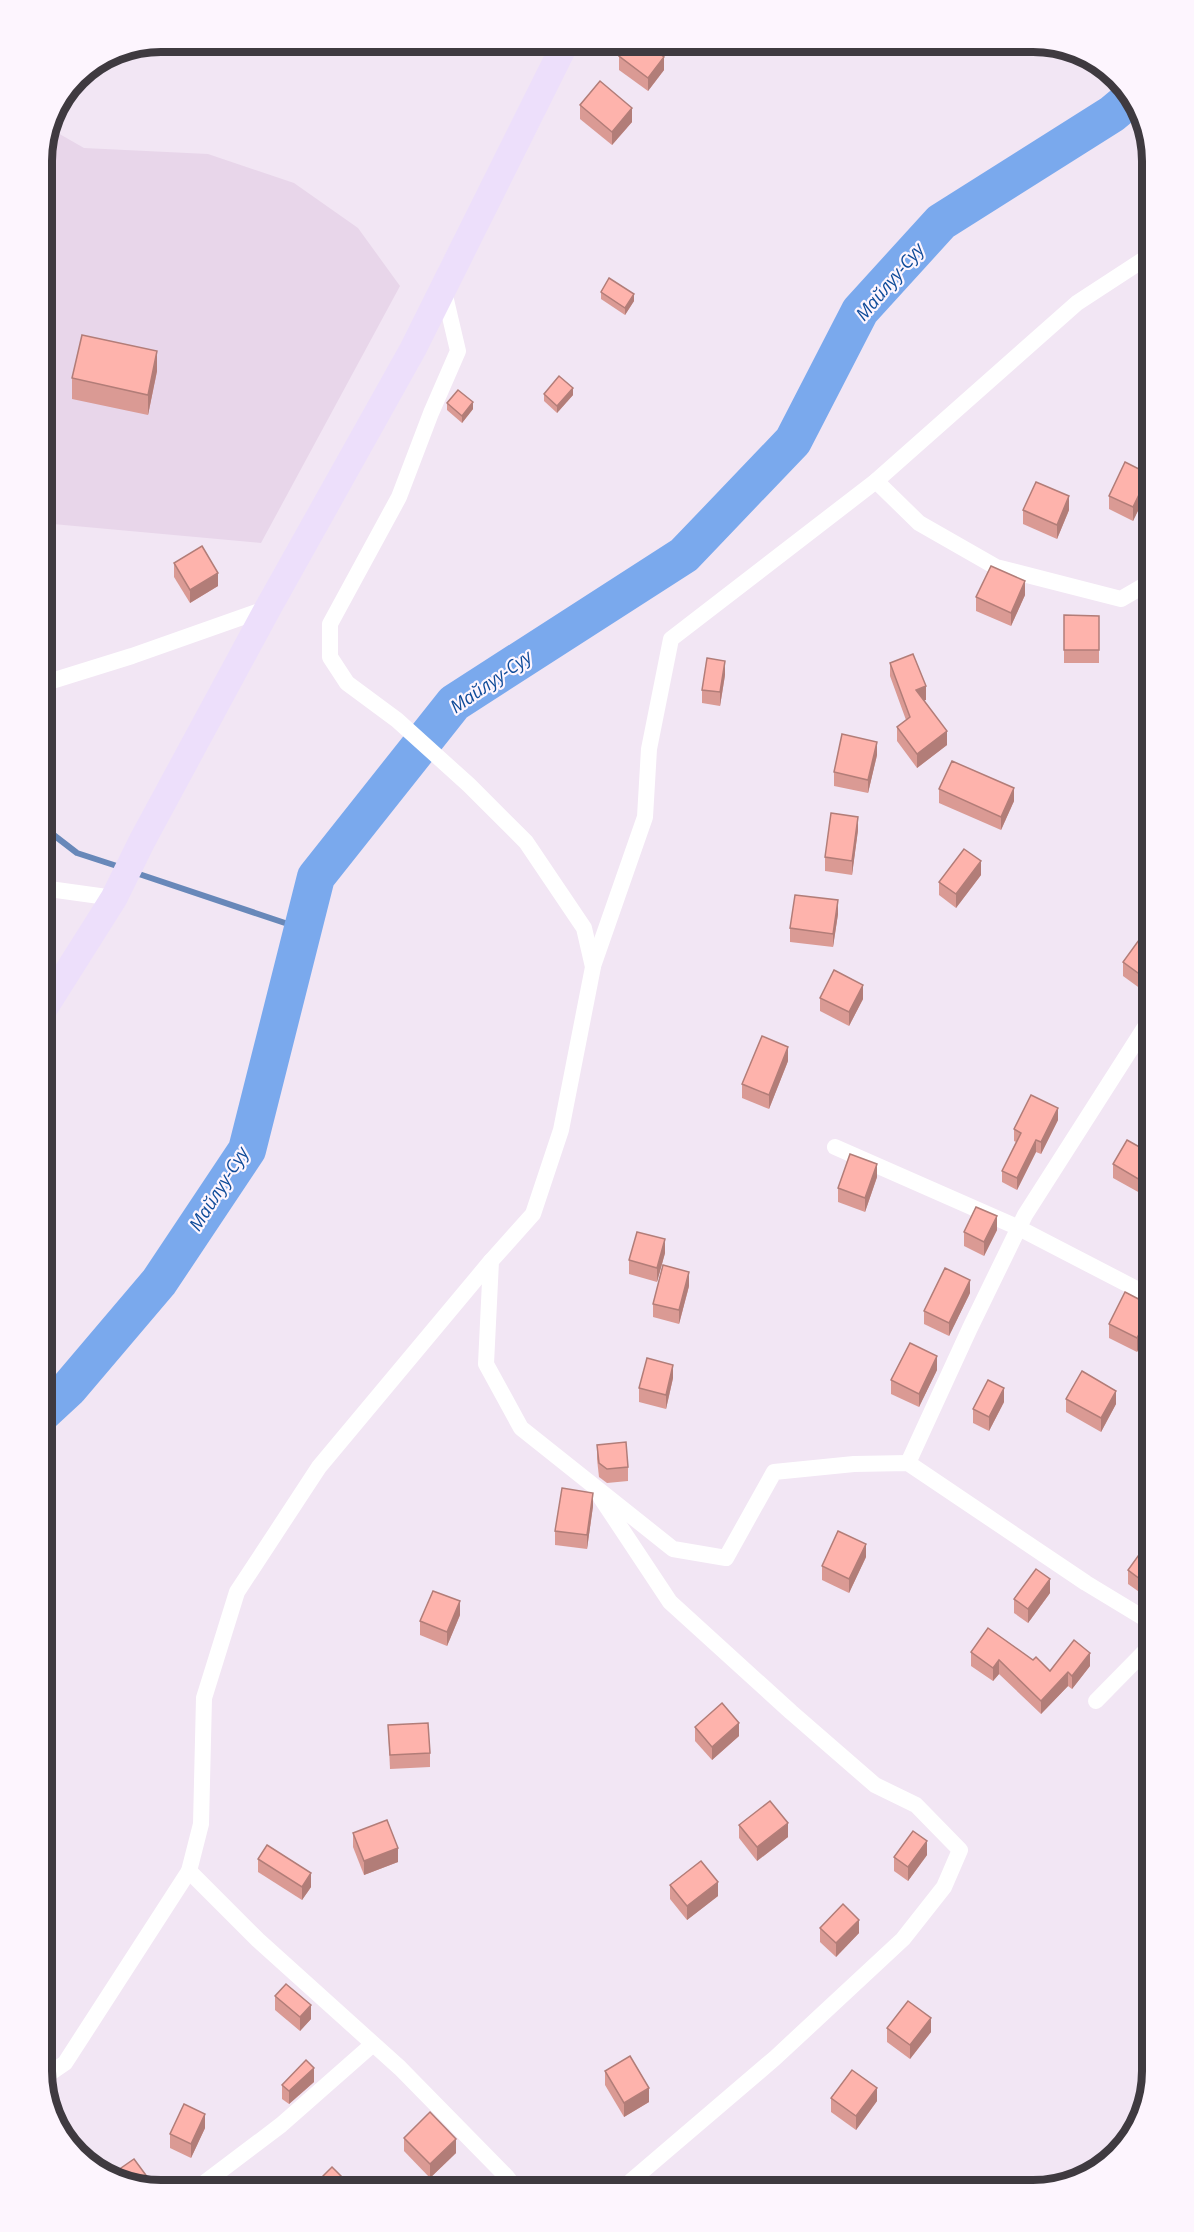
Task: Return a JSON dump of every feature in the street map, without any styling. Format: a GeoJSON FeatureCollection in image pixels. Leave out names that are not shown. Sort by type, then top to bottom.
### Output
{"type":"FeatureCollection","features":[{"type":"Feature","properties":{"kind":"main road"},"geometry":{"type":"LineString","coordinates":[[53,995],[118,891],[142,841],[268,608],[413,349],[561,52]]}},
{"type":"Feature","properties":{"kind":"street"},"geometry":{"type":"LineString","coordinates":[[52,2072],[65,2063],[189,1871],[201,1824],[204,1698],[237,1592],[319,1467],[533,1214],[561,1130],[592,967],[645,818],[649,749],[671,639],[876,481],[1077,303],[1142,261]]}},
{"type":"Feature","properties":{"kind":"street"},"geometry":{"type":"LineString","coordinates":[[443,285],[458,351],[431,413],[399,497],[330,624],[330,657],[347,683],[397,720],[469,785],[526,842],[584,928],[592,967]]}},
{"type":"Feature","properties":{"kind":"street"},"geometry":{"type":"LineString","coordinates":[[876,481],[920,523],[996,567],[1121,599],[1142,587]]}},
{"type":"Feature","properties":{"kind":"street"},"geometry":{"type":"LineString","coordinates":[[53,681],[132,656],[268,608]]}},
{"type":"Feature","properties":{"kind":"street"},"geometry":{"type":"LineString","coordinates":[[53,888],[118,891]]}},
{"type":"Feature","properties":{"kind":"street"},"geometry":{"type":"LineString","coordinates":[[908,1463],[1019,1228],[1142,1032]]}},
{"type":"Feature","properties":{"kind":"street"},"geometry":{"type":"LineString","coordinates":[[835,1147],[1019,1228],[1142,1292]]}},
{"type":"Feature","properties":{"kind":"street"},"geometry":{"type":"LineString","coordinates":[[491,1261],[486,1364],[521,1428],[673,1549],[726,1558],[774,1472],[854,1464],[908,1463],[1086,1583],[1142,1617]]}},
{"type":"Feature","properties":{"kind":"street"},"geometry":{"type":"LineString","coordinates":[[592,1485],[670,1602],[875,1785],[916,1805],[960,1850],[944,1887],[903,1939],[775,2058],[633,2180]]}},
{"type":"Feature","properties":{"kind":"street"},"geometry":{"type":"LineString","coordinates":[[1096,1701],[1142,1654]]}},
{"type":"Feature","properties":{"kind":"street"},"geometry":{"type":"LineString","coordinates":[[189,1871],[258,1940],[400,2068],[509,2179]]}},
{"type":"Feature","properties":{"kind":"street"},"geometry":{"type":"LineString","coordinates":[[209,2179],[281,2125],[373,2044]]}},
{"type":"Feature","properties":{"kind":"shaded area"},"geometry":{"type":"Polygon","coordinates":[[[56,132],[84,148],[208,154],[294,183],[358,228],[400,286],[261,543],[53,524],[53,154],[56,132]]]}},
{"type":"Feature","properties":{"kind":"building"},"geometry":{"type":"Polygon","coordinates":[[[622,53],[658,53],[664,57],[648,78],[619,56],[622,53]]]}},
{"type":"Feature","properties":{"kind":"building"},"geometry":{"type":"Polygon","coordinates":[[[600,81],[632,108],[612,132],[580,105],[600,81]]]}},
{"type":"Feature","properties":{"kind":"building"},"geometry":{"type":"Polygon","coordinates":[[[609,278],[634,294],[625,308],[601,292],[609,278]]]}},
{"type":"Feature","properties":{"kind":"building"},"geometry":{"type":"Polygon","coordinates":[[[82,335],[157,351],[148,395],[72,378],[82,335]]]}},
{"type":"Feature","properties":{"kind":"building"},"geometry":{"type":"Polygon","coordinates":[[[559,376],[573,388],[557,406],[544,394],[559,376]]]}},
{"type":"Feature","properties":{"kind":"building"},"geometry":{"type":"Polygon","coordinates":[[[458,390],[473,402],[462,416],[447,403],[458,390]]]}},
{"type":"Feature","properties":{"kind":"building"},"geometry":{"type":"Polygon","coordinates":[[[1125,462],[1142,470],[1142,488],[1133,507],[1109,496],[1125,462]]]}},
{"type":"Feature","properties":{"kind":"building"},"geometry":{"type":"Polygon","coordinates":[[[1036,482],[1069,496],[1057,525],[1023,510],[1036,482]]]}},
{"type":"Feature","properties":{"kind":"building"},"geometry":{"type":"Polygon","coordinates":[[[202,546],[218,573],[190,590],[174,563],[202,546]]]}},
{"type":"Feature","properties":{"kind":"building"},"geometry":{"type":"Polygon","coordinates":[[[991,566],[1025,581],[1011,613],[976,597],[991,566]]]}},
{"type":"Feature","properties":{"kind":"building"},"geometry":{"type":"Polygon","coordinates":[[[1064,615],[1099,616],[1099,650],[1064,650],[1064,615]]]}},
{"type":"Feature","properties":{"kind":"building"},"geometry":{"type":"Polygon","coordinates":[[[913,654],[926,686],[916,690],[947,731],[917,754],[897,727],[910,717],[890,663],[913,654]]]}},
{"type":"Feature","properties":{"kind":"building"},"geometry":{"type":"Polygon","coordinates":[[[707,658],[725,661],[720,692],[702,690],[707,658]]]}},
{"type":"Feature","properties":{"kind":"building"},"geometry":{"type":"Polygon","coordinates":[[[842,734],[877,742],[868,780],[834,772],[842,734]]]}},
{"type":"Feature","properties":{"kind":"building"},"geometry":{"type":"Polygon","coordinates":[[[952,761],[1014,788],[1001,817],[939,789],[952,761]]]}},
{"type":"Feature","properties":{"kind":"building"},"geometry":{"type":"Polygon","coordinates":[[[831,813],[858,817],[852,861],[825,857],[831,813]]]}},
{"type":"Feature","properties":{"kind":"building"},"geometry":{"type":"Polygon","coordinates":[[[964,849],[981,861],[956,894],[939,882],[964,849]]]}},
{"type":"Feature","properties":{"kind":"building"},"geometry":{"type":"Polygon","coordinates":[[[795,895],[838,900],[833,934],[790,928],[795,895]]]}},
{"type":"Feature","properties":{"kind":"building"},"geometry":{"type":"Polygon","coordinates":[[[1142,936],[1142,976],[1123,962],[1142,936]]]}},
{"type":"Feature","properties":{"kind":"building"},"geometry":{"type":"Polygon","coordinates":[[[834,970],[863,985],[849,1012],[820,998],[834,970]]]}},
{"type":"Feature","properties":{"kind":"building"},"geometry":{"type":"Polygon","coordinates":[[[762,1036],[788,1047],[769,1095],[742,1084],[762,1036]]]}},
{"type":"Feature","properties":{"kind":"building"},"geometry":{"type":"Polygon","coordinates":[[[1031,1095],[1058,1108],[1041,1142],[1036,1140],[1017,1178],[1002,1171],[1021,1133],[1014,1129],[1031,1095]]]}},
{"type":"Feature","properties":{"kind":"building"},"geometry":{"type":"Polygon","coordinates":[[[1127,1140],[1142,1148],[1140,1180],[1113,1164],[1127,1140]]]}},
{"type":"Feature","properties":{"kind":"building"},"geometry":{"type":"Polygon","coordinates":[[[850,1154],[877,1164],[865,1198],[838,1188],[850,1154]]]}},
{"type":"Feature","properties":{"kind":"building"},"geometry":{"type":"Polygon","coordinates":[[[976,1207],[997,1216],[984,1242],[964,1232],[976,1207]]]}},
{"type":"Feature","properties":{"kind":"building"},"geometry":{"type":"Polygon","coordinates":[[[637,1232],[665,1239],[657,1268],[629,1260],[637,1232]]]}},
{"type":"Feature","properties":{"kind":"building"},"geometry":{"type":"Polygon","coordinates":[[[663,1265],[689,1272],[679,1310],[653,1304],[663,1265]]]}},
{"type":"Feature","properties":{"kind":"building"},"geometry":{"type":"Polygon","coordinates":[[[945,1268],[970,1280],[949,1323],[924,1311],[945,1268]]]}},
{"type":"Feature","properties":{"kind":"building"},"geometry":{"type":"Polygon","coordinates":[[[1125,1292],[1142,1301],[1142,1328],[1137,1338],[1109,1324],[1125,1292]]]}},
{"type":"Feature","properties":{"kind":"building"},"geometry":{"type":"Polygon","coordinates":[[[910,1343],[937,1356],[919,1394],[891,1380],[910,1343]]]}},
{"type":"Feature","properties":{"kind":"building"},"geometry":{"type":"Polygon","coordinates":[[[647,1358],[673,1365],[666,1395],[639,1388],[647,1358]]]}},
{"type":"Feature","properties":{"kind":"building"},"geometry":{"type":"Polygon","coordinates":[[[1082,1371],[1116,1391],[1101,1418],[1066,1399],[1082,1371]]]}},
{"type":"Feature","properties":{"kind":"building"},"geometry":{"type":"Polygon","coordinates":[[[988,1380],[1004,1388],[989,1417],[973,1409],[988,1380]]]}},
{"type":"Feature","properties":{"kind":"building"},"geometry":{"type":"Polygon","coordinates":[[[626,1442],[628,1467],[607,1469],[599,1463],[597,1445],[626,1442]]]}},
{"type":"Feature","properties":{"kind":"building"},"geometry":{"type":"Polygon","coordinates":[[[562,1488],[593,1493],[587,1535],[555,1531],[562,1488]]]}},
{"type":"Feature","properties":{"kind":"building"},"geometry":{"type":"Polygon","coordinates":[[[838,1531],[866,1544],[849,1579],[822,1566],[838,1531]]]}},
{"type":"Feature","properties":{"kind":"building"},"geometry":{"type":"Polygon","coordinates":[[[1142,1551],[1142,1580],[1128,1570],[1142,1551]]]}},
{"type":"Feature","properties":{"kind":"building"},"geometry":{"type":"Polygon","coordinates":[[[1036,1569],[1050,1579],[1028,1609],[1014,1599],[1036,1569]]]}},
{"type":"Feature","properties":{"kind":"building"},"geometry":{"type":"Polygon","coordinates":[[[433,1591],[460,1601],[447,1632],[420,1621],[433,1591]]]}},
{"type":"Feature","properties":{"kind":"building"},"geometry":{"type":"Polygon","coordinates":[[[988,1628],[1033,1660],[1036,1657],[1050,1671],[1074,1640],[1090,1653],[1072,1676],[1068,1672],[1041,1701],[999,1660],[993,1668],[971,1652],[988,1628]]]}},
{"type":"Feature","properties":{"kind":"building"},"geometry":{"type":"Polygon","coordinates":[[[722,1703],[739,1723],[712,1747],[695,1727],[722,1703]]]}},
{"type":"Feature","properties":{"kind":"building"},"geometry":{"type":"Polygon","coordinates":[[[428,1723],[430,1753],[390,1755],[388,1725],[428,1723]]]}},
{"type":"Feature","properties":{"kind":"building"},"geometry":{"type":"Polygon","coordinates":[[[770,1801],[788,1823],[757,1847],[739,1825],[770,1801]]]}},
{"type":"Feature","properties":{"kind":"building"},"geometry":{"type":"Polygon","coordinates":[[[387,1820],[398,1848],[364,1861],[353,1833],[387,1820]]]}},
{"type":"Feature","properties":{"kind":"building"},"geometry":{"type":"Polygon","coordinates":[[[913,1831],[927,1841],[908,1867],[894,1857],[913,1831]]]}},
{"type":"Feature","properties":{"kind":"building"},"geometry":{"type":"Polygon","coordinates":[[[267,1845],[311,1873],[302,1887],[258,1859],[267,1845]]]}},
{"type":"Feature","properties":{"kind":"building"},"geometry":{"type":"Polygon","coordinates":[[[701,1861],[718,1882],[687,1906],[670,1885],[701,1861]]]}},
{"type":"Feature","properties":{"kind":"building"},"geometry":{"type":"Polygon","coordinates":[[[843,1904],[859,1920],[836,1943],[820,1928],[843,1904]]]}},
{"type":"Feature","properties":{"kind":"building"},"geometry":{"type":"Polygon","coordinates":[[[286,1984],[311,2005],[300,2017],[275,1996],[286,1984]]]}},
{"type":"Feature","properties":{"kind":"building"},"geometry":{"type":"Polygon","coordinates":[[[908,2001],[931,2018],[910,2045],[887,2028],[908,2001]]]}},
{"type":"Feature","properties":{"kind":"building"},"geometry":{"type":"Polygon","coordinates":[[[630,2056],[649,2088],[624,2103],[605,2071],[630,2056]]]}},
{"type":"Feature","properties":{"kind":"building"},"geometry":{"type":"Polygon","coordinates":[[[306,2060],[314,2068],[289,2091],[282,2085],[306,2060]]]}},
{"type":"Feature","properties":{"kind":"building"},"geometry":{"type":"Polygon","coordinates":[[[852,2070],[877,2088],[856,2116],[831,2098],[852,2070]]]}},
{"type":"Feature","properties":{"kind":"building"},"geometry":{"type":"Polygon","coordinates":[[[184,2104],[205,2114],[191,2144],[170,2134],[184,2104]]]}},
{"type":"Feature","properties":{"kind":"building"},"geometry":{"type":"Polygon","coordinates":[[[430,2112],[456,2139],[430,2164],[404,2138],[430,2112]]]}},
{"type":"Feature","properties":{"kind":"building"},"geometry":{"type":"Polygon","coordinates":[[[134,2159],[148,2178],[126,2174],[118,2170],[134,2159]]]}},
{"type":"Feature","properties":{"kind":"building"},"geometry":{"type":"Polygon","coordinates":[[[332,2167],[344,2179],[320,2179],[332,2167]]]}},
{"type":"Feature","properties":{"kind":"waterway","name":"Майлуу-Суу"},"geometry":{"type":"LineString","coordinates":[[52,1403],[69,1388],[159,1282],[247,1150],[316,877],[454,703],[684,555],[793,441],[860,311],[941,222],[1112,114],[1125,103]]}},
{"type":"Feature","properties":{"kind":"waterway"},"geometry":{"type":"LineString","coordinates":[[53,834],[77,853],[120,867]]}},
{"type":"Feature","properties":{"kind":"waterway"},"geometry":{"type":"LineString","coordinates":[[133,872],[303,929]]}}]}
